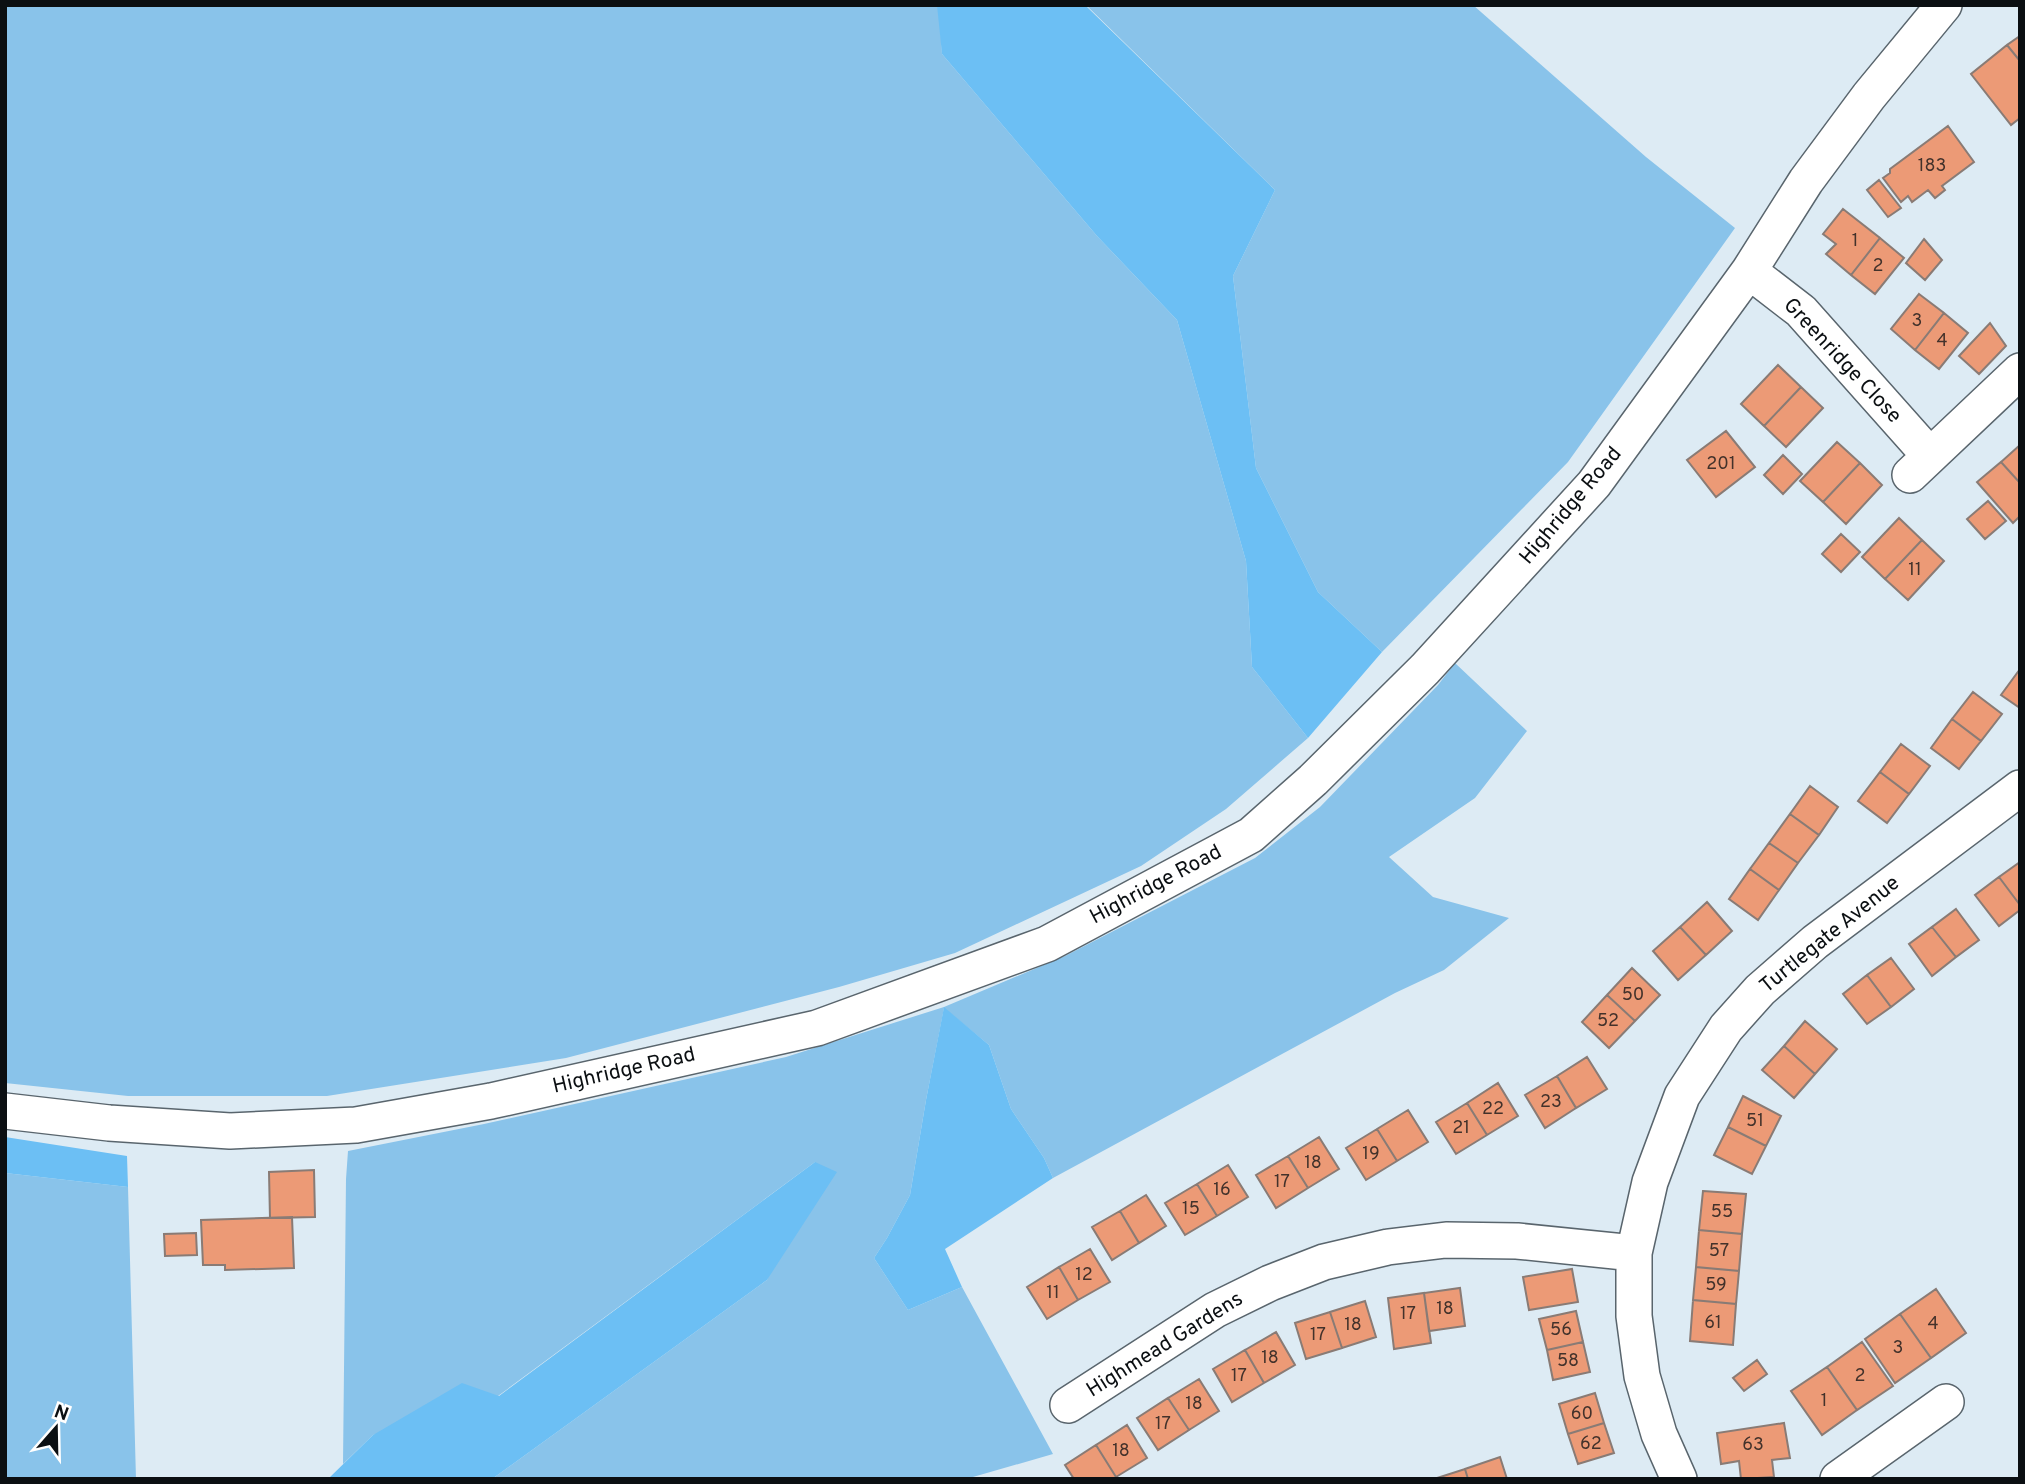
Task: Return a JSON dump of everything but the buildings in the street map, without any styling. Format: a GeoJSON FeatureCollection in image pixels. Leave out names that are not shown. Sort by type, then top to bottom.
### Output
{"type":"FeatureCollection","features":[{"type":"Feature","properties":{"kind":"street","name":"Highridge Road"},"geometry":{"type":"LineString","coordinates":[[5,1111],[109,1123],[230,1131],[356,1125],[491,1101],[817,1028],[1046,944],[1251,835],[1312,780],[1425,669],[1594,484],[1749,271],[1806,181],[1869,96],[1944,5]]}},
{"type":"Feature","properties":{"kind":"street","name":"Greenridge Close"},"geometry":{"type":"LineString","coordinates":[[1749,271],[1801,312],[1920,466],[2020,371]]}},
{"type":"Feature","properties":{"kind":"street","name":"Turtlegate Avenue"},"geometry":{"type":"LineString","coordinates":[[1679,1479],[1659,1434],[1642,1376],[1634,1316],[1634,1253],[1650,1182],[1682,1096],[1726,1028],[1760,990],[1815,942],[2020,788]]}},
{"type":"Feature","properties":{"kind":"street","name":"Highmead Gardens"},"geometry":{"type":"LineString","coordinates":[[1068,1405],[1215,1310],[1270,1283],[1324,1262],[1388,1247],[1446,1240],[1517,1241],[1634,1253]]}},
{"type":"Feature","properties":{"kind":"street"},"geometry":{"type":"LineString","coordinates":[[1838,1479],[1877,1467],[1946,1402]]}},
{"type":"Feature","properties":{"kind":"shaded area"},"geometry":{"type":"Polygon","coordinates":[[[5,5],[939,5],[942,54],[1097,236],[1177,320],[1246,561],[1252,667],[1308,738],[1226,809],[1141,866],[955,953],[839,987],[566,1058],[327,1096],[128,1096],[5,1083],[5,5]]]}},
{"type":"Feature","properties":{"kind":"shaded area"},"geometry":{"type":"Polygon","coordinates":[[[937,5],[1085,5],[1275,190],[1233,276],[1256,468],[1318,592],[1382,652],[1308,738],[1252,667],[1246,561],[1177,320],[1097,236],[942,54],[937,5]]]}},
{"type":"Feature","properties":{"kind":"shaded area"},"geometry":{"type":"Polygon","coordinates":[[[1086,5],[1473,5],[1646,157],[1735,228],[1568,462],[1382,652],[1318,592],[1256,468],[1233,276],[1275,190],[1086,5]]]}},
{"type":"Feature","properties":{"kind":"shaded area"},"geometry":{"type":"Polygon","coordinates":[[[1455,663],[1527,731],[1475,798],[1389,857],[1433,897],[1509,918],[1444,970],[1395,993],[1053,1178],[1044,1158],[1011,1109],[989,1045],[944,1008],[910,1195],[874,1258],[908,1310],[962,1287],[1053,1454],[966,1479],[492,1479],[767,1280],[815,1162],[498,1396],[373,1435],[343,1464],[348,1151],[484,1124],[786,1057],[944,1007],[1065,956],[1255,858],[1320,807],[1438,685],[1455,663]]]}},
{"type":"Feature","properties":{"kind":"shaded area"},"geometry":{"type":"Polygon","coordinates":[[[944,1007],[989,1045],[1011,1109],[1044,1158],[1053,1178],[945,1249],[962,1287],[908,1310],[874,1258],[910,1195],[944,1007]]]}},
{"type":"Feature","properties":{"kind":"shaded area"},"geometry":{"type":"Polygon","coordinates":[[[5,1137],[127,1156],[128,1187],[5,1173],[5,1137]]]}},
{"type":"Feature","properties":{"kind":"shaded area"},"geometry":{"type":"Polygon","coordinates":[[[815,1162],[837,1172],[767,1280],[492,1479],[328,1479],[373,1435],[462,1383],[499,1396],[815,1162]]]}},
{"type":"Feature","properties":{"kind":"shaded area"},"geometry":{"type":"Polygon","coordinates":[[[5,1173],[128,1187],[136,1479],[5,1479],[5,1173]]]}}]}
